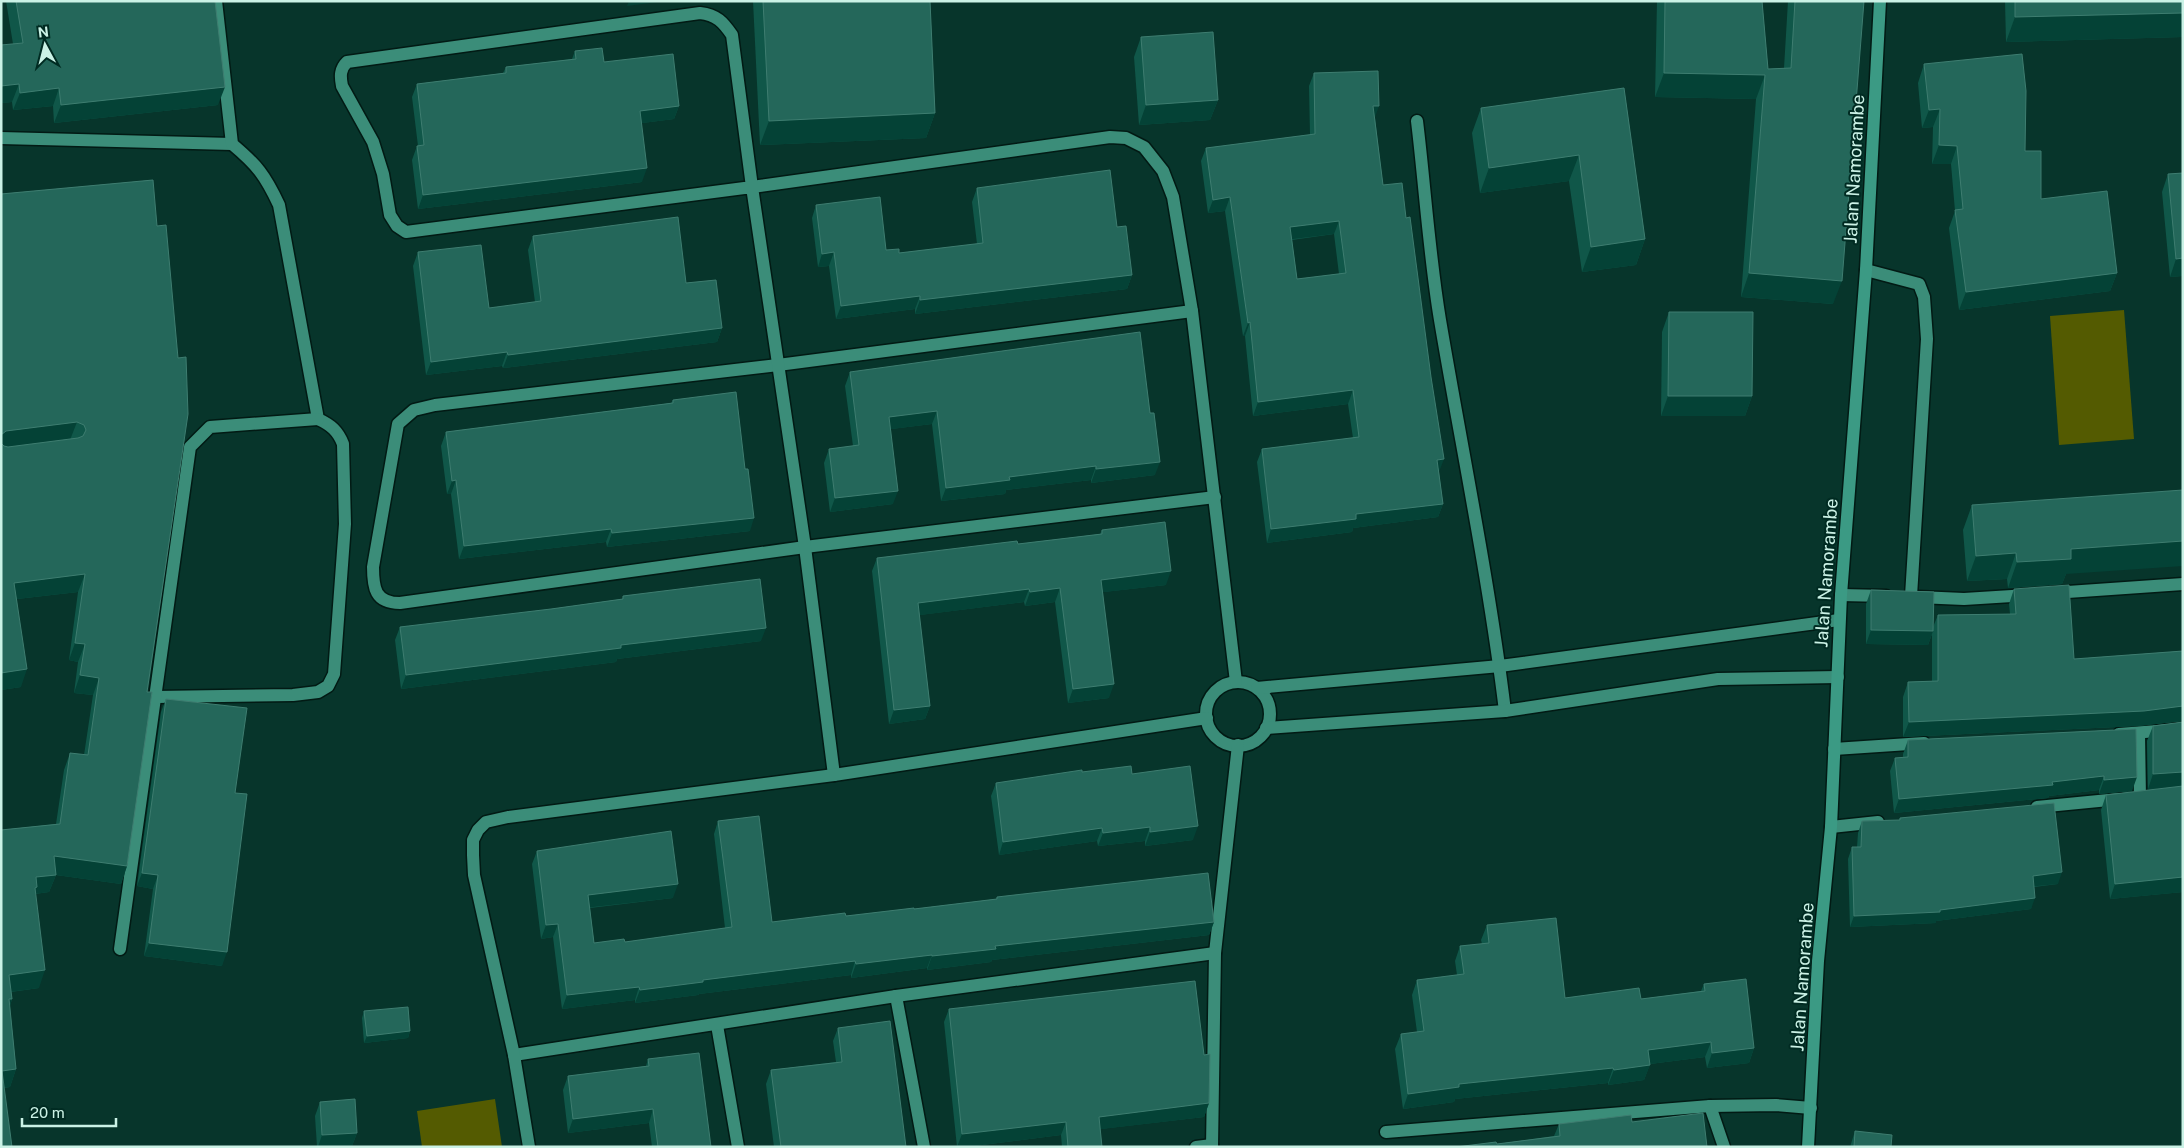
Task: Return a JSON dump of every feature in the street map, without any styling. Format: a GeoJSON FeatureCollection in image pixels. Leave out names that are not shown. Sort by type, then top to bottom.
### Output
{"type":"FeatureCollection","features":[{"type":"Feature","properties":{"kind":"main road","name":"Jalan Namorambe"},"geometry":{"type":"LineString","coordinates":[[1808,1147],[1818,961],[1831,827],[1839,620],[1866,270],[1880,1]]}},
{"type":"Feature","properties":{"kind":"street"},"geometry":{"type":"LineString","coordinates":[[216,1],[232,144]]}},
{"type":"Feature","properties":{"kind":"street"},"geometry":{"type":"LineString","coordinates":[[834,775],[805,547],[752,187],[732,35],[722,21],[710,14],[690,14],[347,62],[343,66],[340,76],[342,86],[373,142],[383,174],[390,215],[397,226],[406,232],[752,187],[1100,138],[1126,138],[1144,147],[1163,171],[1173,197],[1192,311],[1236,682]]}},
{"type":"Feature","properties":{"kind":"street"},"geometry":{"type":"LineString","coordinates":[[1417,121],[1440,318],[1500,666],[1505,711]]}},
{"type":"Feature","properties":{"kind":"street"},"geometry":{"type":"LineString","coordinates":[[1,138],[232,144],[256,164],[270,185],[279,205],[318,418]]}},
{"type":"Feature","properties":{"kind":"street"},"geometry":{"type":"LineString","coordinates":[[1866,270],[1919,284],[1924,297],[1927,339],[1911,596]]}},
{"type":"Feature","properties":{"kind":"street"},"geometry":{"type":"LineString","coordinates":[[1192,311],[778,365],[435,405],[414,410],[398,424],[373,567],[374,589],[379,597],[386,602],[400,603],[805,547],[1215,497]]}},
{"type":"Feature","properties":{"kind":"street"},"geometry":{"type":"LineString","coordinates":[[120,949],[190,447],[210,427],[318,418],[331,425],[339,434],[344,444],[345,462],[345,524],[332,681],[318,692],[293,695],[156,697]]}},
{"type":"Feature","properties":{"kind":"street"},"geometry":{"type":"LineString","coordinates":[[1841,595],[1964,599],[2183,584]]}},
{"type":"Feature","properties":{"kind":"street"},"geometry":{"type":"LineString","coordinates":[[1257,688],[1268,703],[1269,720],[1266,728],[1257,739],[1238,745],[1228,744],[1214,734],[1209,727],[1206,710],[1212,696],[1224,686],[1236,682],[1243,682],[1257,688],[1500,666],[1839,620]]}},
{"type":"Feature","properties":{"kind":"street"},"geometry":{"type":"LineString","coordinates":[[1266,728],[1505,711],[1718,679],[1838,677]]}},
{"type":"Feature","properties":{"kind":"street"},"geometry":{"type":"LineString","coordinates":[[529,1147],[514,1055],[474,875],[473,840],[478,830],[486,822],[508,817],[834,775],[1206,718]]}},
{"type":"Feature","properties":{"kind":"street"},"geometry":{"type":"LineString","coordinates":[[2109,735],[2183,730]]}},
{"type":"Feature","properties":{"kind":"street"},"geometry":{"type":"LineString","coordinates":[[2139,734],[2140,798]]}},
{"type":"Feature","properties":{"kind":"street"},"geometry":{"type":"LineString","coordinates":[[1834,749],[1941,742]]}},
{"type":"Feature","properties":{"kind":"street"},"geometry":{"type":"LineString","coordinates":[[1196,1147],[1212,1146],[1215,953],[1238,745]]}},
{"type":"Feature","properties":{"kind":"street"},"geometry":{"type":"LineString","coordinates":[[2024,808],[2157,796]]}},
{"type":"Feature","properties":{"kind":"street"},"geometry":{"type":"LineString","coordinates":[[1831,827],[1889,821]]}},
{"type":"Feature","properties":{"kind":"street"},"geometry":{"type":"LineString","coordinates":[[514,1055],[896,996],[1215,953]]}},
{"type":"Feature","properties":{"kind":"street"},"geometry":{"type":"LineString","coordinates":[[896,996],[924,1147]]}},
{"type":"Feature","properties":{"kind":"street"},"geometry":{"type":"LineString","coordinates":[[717,1025],[738,1147]]}},
{"type":"Feature","properties":{"kind":"street"},"geometry":{"type":"LineString","coordinates":[[1386,1132],[1710,1106],[1776,1104],[1811,1108]]}},
{"type":"Feature","properties":{"kind":"street"},"geometry":{"type":"LineString","coordinates":[[1710,1106],[1724,1147]]}},
{"type":"Feature","properties":{"kind":"green space"},"geometry":{"type":"Polygon","coordinates":[[[2124,310],[2134,439],[2059,445],[2050,316],[2124,310]]]}},
{"type":"Feature","properties":{"kind":"green space"},"geometry":{"type":"Polygon","coordinates":[[[495,1099],[502,1147],[422,1147],[417,1111],[495,1099]]]}},
{"type":"Feature","properties":{"kind":"building"},"geometry":{"type":"Polygon","coordinates":[[[16,1],[215,1],[225,87],[61,105],[59,88],[20,93],[19,84],[1,86],[1,45],[23,43],[16,1]]]}},
{"type":"Feature","properties":{"kind":"building"},"geometry":{"type":"Polygon","coordinates":[[[763,1],[930,1],[935,113],[769,121],[763,1]]]}},
{"type":"Feature","properties":{"kind":"building"},"geometry":{"type":"Polygon","coordinates":[[[1665,1],[1762,1],[1768,69],[1791,68],[1795,1],[1864,1],[1842,281],[1749,273],[1765,75],[1664,73],[1665,1]]]}},
{"type":"Feature","properties":{"kind":"building"},"geometry":{"type":"Polygon","coordinates":[[[2015,1],[2183,1],[2183,13],[2015,17],[2015,1]]]}},
{"type":"Feature","properties":{"kind":"building"},"geometry":{"type":"Polygon","coordinates":[[[1213,32],[1218,100],[1146,105],[1141,37],[1213,32]]]}},
{"type":"Feature","properties":{"kind":"building"},"geometry":{"type":"Polygon","coordinates":[[[602,48],[604,62],[673,54],[679,106],[640,111],[647,168],[423,195],[417,146],[424,145],[417,84],[506,73],[506,67],[576,59],[575,51],[602,48]]]}},
{"type":"Feature","properties":{"kind":"building"},"geometry":{"type":"Polygon","coordinates":[[[2022,54],[2026,91],[2025,151],[2041,151],[2041,199],[2107,191],[2117,273],[1966,292],[1955,210],[1963,209],[1957,146],[1939,145],[1940,109],[1929,110],[1924,64],[2022,54]]]}},
{"type":"Feature","properties":{"kind":"building"},"geometry":{"type":"Polygon","coordinates":[[[1378,71],[1379,106],[1373,106],[1383,185],[1402,183],[1406,218],[1410,217],[1444,459],[1437,460],[1443,504],[1356,514],[1356,519],[1271,529],[1262,449],[1359,437],[1353,390],[1258,402],[1250,322],[1248,323],[1230,197],[1213,200],[1206,148],[1315,134],[1314,73],[1378,71]],[[1339,221],[1290,227],[1297,279],[1346,273],[1339,221]]]}},
{"type":"Feature","properties":{"kind":"building"},"geometry":{"type":"Polygon","coordinates":[[[1624,88],[1645,239],[1591,247],[1579,155],[1489,168],[1481,108],[1624,88]]]}},
{"type":"Feature","properties":{"kind":"building"},"geometry":{"type":"Polygon","coordinates":[[[1110,170],[1117,227],[1126,226],[1132,275],[920,300],[920,296],[841,306],[834,252],[822,254],[816,205],[880,197],[886,250],[899,249],[899,253],[983,243],[977,188],[1110,170]]]}},
{"type":"Feature","properties":{"kind":"building"},"geometry":{"type":"Polygon","coordinates":[[[2183,173],[2183,258],[2176,259],[2168,174],[2183,173]]]}},
{"type":"Feature","properties":{"kind":"building"},"geometry":{"type":"Polygon","coordinates":[[[153,180],[157,226],[166,225],[178,358],[186,357],[188,414],[147,692],[152,692],[127,866],[54,856],[56,875],[36,877],[37,887],[35,888],[45,970],[9,975],[12,999],[9,999],[16,1069],[2,1071],[12,1147],[1,1147],[1,830],[60,824],[70,753],[88,755],[99,678],[80,675],[85,644],[75,643],[85,574],[14,583],[27,669],[1,673],[1,443],[8,447],[78,438],[83,436],[86,430],[84,425],[77,422],[6,431],[1,435],[1,194],[153,180]]]}},
{"type":"Feature","properties":{"kind":"building"},"geometry":{"type":"Polygon","coordinates":[[[678,217],[686,283],[716,280],[722,328],[508,355],[507,352],[431,362],[418,252],[481,245],[489,308],[541,301],[533,236],[678,217]]]}},
{"type":"Feature","properties":{"kind":"building"},"geometry":{"type":"Polygon","coordinates":[[[1669,312],[1753,312],[1752,396],[1668,396],[1669,312]]]}},
{"type":"Feature","properties":{"kind":"building"},"geometry":{"type":"Polygon","coordinates":[[[1140,332],[1150,413],[1154,413],[1160,462],[1096,469],[1096,466],[1009,477],[1010,480],[946,488],[937,411],[889,417],[898,491],[835,498],[829,449],[859,445],[850,372],[1140,332]]]}},
{"type":"Feature","properties":{"kind":"building"},"geometry":{"type":"Polygon","coordinates":[[[736,392],[745,469],[748,469],[754,518],[612,533],[611,529],[464,546],[456,480],[452,481],[446,432],[673,403],[673,400],[736,392]]]}},
{"type":"Feature","properties":{"kind":"building"},"geometry":{"type":"Polygon","coordinates":[[[2183,490],[2183,541],[2071,549],[2071,559],[2017,562],[2016,553],[1976,556],[1972,505],[2183,490]]]}},
{"type":"Feature","properties":{"kind":"building"},"geometry":{"type":"Polygon","coordinates":[[[1165,522],[1171,571],[1101,580],[1114,684],[1073,689],[1060,588],[1030,592],[1029,589],[918,603],[930,706],[894,710],[877,558],[1017,541],[1018,544],[1102,534],[1102,530],[1165,522]]]}},
{"type":"Feature","properties":{"kind":"building"},"geometry":{"type":"Polygon","coordinates":[[[760,579],[766,628],[621,645],[621,648],[406,675],[400,627],[551,609],[623,599],[623,596],[760,579]]]}},
{"type":"Feature","properties":{"kind":"building"},"geometry":{"type":"Polygon","coordinates":[[[2069,585],[2074,659],[2183,651],[2183,706],[2144,711],[1909,722],[1908,682],[1938,681],[1938,615],[2016,614],[2014,589],[2069,585]]]}},
{"type":"Feature","properties":{"kind":"building"},"geometry":{"type":"Polygon","coordinates":[[[1871,590],[1934,592],[1933,631],[1871,630],[1871,590]]]}},
{"type":"Feature","properties":{"kind":"building"},"geometry":{"type":"Polygon","coordinates":[[[166,699],[247,708],[235,793],[247,794],[227,952],[149,943],[158,875],[142,873],[166,699]]]}},
{"type":"Feature","properties":{"kind":"building"},"geometry":{"type":"Polygon","coordinates":[[[2183,722],[2183,772],[2153,774],[2153,726],[2183,722]]]}},
{"type":"Feature","properties":{"kind":"building"},"geometry":{"type":"Polygon","coordinates":[[[2136,729],[2137,777],[2104,780],[2104,776],[2052,782],[2053,785],[1899,799],[1895,758],[1908,757],[1908,740],[2136,729]]]}},
{"type":"Feature","properties":{"kind":"building"},"geometry":{"type":"Polygon","coordinates":[[[1131,766],[1132,774],[1190,766],[1198,826],[1150,832],[1150,827],[1103,833],[1102,828],[1003,842],[996,783],[1082,770],[1082,772],[1131,766]]]}},
{"type":"Feature","properties":{"kind":"building"},"geometry":{"type":"Polygon","coordinates":[[[2183,786],[2183,877],[2115,884],[2106,795],[2183,786]]]}},
{"type":"Feature","properties":{"kind":"building"},"geometry":{"type":"Polygon","coordinates":[[[2054,803],[2062,872],[2033,876],[2035,898],[1940,910],[1940,912],[1854,916],[1852,847],[1861,847],[1862,821],[1900,820],[1900,818],[2054,803]]]}},
{"type":"Feature","properties":{"kind":"building"},"geometry":{"type":"Polygon","coordinates":[[[759,816],[772,922],[845,913],[846,916],[914,909],[997,899],[997,897],[1208,873],[1214,922],[995,946],[996,949],[932,956],[856,964],[855,961],[640,990],[639,987],[567,995],[558,924],[546,925],[537,851],[671,831],[678,884],[588,895],[594,943],[624,939],[625,942],[732,927],[718,821],[759,816]]]}},
{"type":"Feature","properties":{"kind":"building"},"geometry":{"type":"Polygon","coordinates":[[[1556,918],[1565,998],[1639,988],[1641,999],[1705,991],[1704,984],[1746,979],[1754,1048],[1712,1053],[1711,1042],[1648,1050],[1650,1065],[1459,1084],[1459,1087],[1408,1094],[1401,1034],[1424,1031],[1417,980],[1464,974],[1460,946],[1489,943],[1487,925],[1556,918]]]}},
{"type":"Feature","properties":{"kind":"building"},"geometry":{"type":"Polygon","coordinates":[[[1195,981],[1204,1055],[1210,1054],[1209,1103],[1099,1117],[1102,1147],[1068,1147],[1066,1122],[962,1134],[949,1009],[1195,981]]]}},
{"type":"Feature","properties":{"kind":"building"},"geometry":{"type":"Polygon","coordinates":[[[408,1007],[410,1031],[367,1036],[364,1011],[408,1007]]]}},
{"type":"Feature","properties":{"kind":"building"},"geometry":{"type":"Polygon","coordinates":[[[890,1021],[906,1147],[781,1147],[771,1070],[842,1062],[838,1028],[890,1021]]]}},
{"type":"Feature","properties":{"kind":"building"},"geometry":{"type":"Polygon","coordinates":[[[699,1053],[711,1147],[658,1147],[653,1109],[573,1119],[568,1076],[649,1066],[648,1059],[699,1053]]]}},
{"type":"Feature","properties":{"kind":"building"},"geometry":{"type":"Polygon","coordinates":[[[355,1099],[357,1133],[322,1135],[320,1102],[355,1099]]]}},
{"type":"Feature","properties":{"kind":"building"},"geometry":{"type":"Polygon","coordinates":[[[1703,1113],[1707,1147],[1456,1147],[1560,1136],[1559,1124],[1631,1115],[1632,1122],[1703,1113]]]}},
{"type":"Feature","properties":{"kind":"building"},"geometry":{"type":"Polygon","coordinates":[[[1855,1131],[1892,1135],[1891,1147],[1854,1147],[1855,1131]]]}}]}
